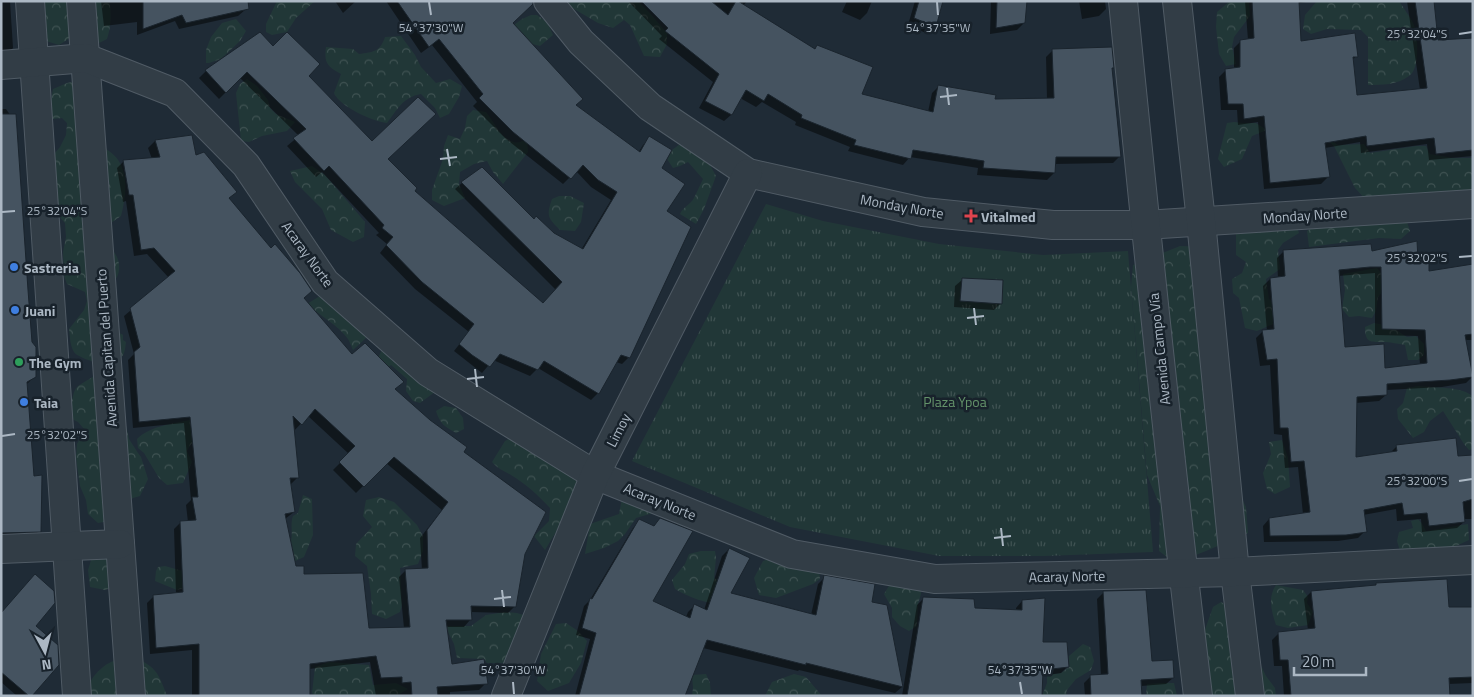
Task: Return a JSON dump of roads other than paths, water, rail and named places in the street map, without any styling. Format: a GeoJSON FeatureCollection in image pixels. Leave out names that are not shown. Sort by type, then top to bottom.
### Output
{"type":"FeatureCollection","features":[{"type":"Feature","properties":{"kind":"street"},"geometry":{"type":"LineString","coordinates":[[30,1],[77,696]]}},
{"type":"Feature","properties":{"kind":"street","name":"Avenida Capitan del Puerto"},"geometry":{"type":"LineString","coordinates":[[81,1],[132,696]]}},
{"type":"Feature","properties":{"kind":"street","name":"Monday Norte"},"geometry":{"type":"LineString","coordinates":[[548,1],[581,42],[650,107],[748,173],[923,212],[1053,225],[1145,225],[1473,204]]}},
{"type":"Feature","properties":{"kind":"street","name":"Avenida Campo Vía"},"geometry":{"type":"LineString","coordinates":[[1123,1],[1145,225],[1198,696]]}},
{"type":"Feature","properties":{"kind":"street"},"geometry":{"type":"LineString","coordinates":[[1177,1],[1201,221],[1235,572],[1250,696]]}},
{"type":"Feature","properties":{"kind":"street","name":"Acaray Norte"},"geometry":{"type":"LineString","coordinates":[[1,65],[86,58],[176,93],[246,165],[325,282],[428,372],[595,475],[792,554],[935,579],[1183,574],[1473,560]]}},
{"type":"Feature","properties":{"kind":"street","name":"Limoy"},"geometry":{"type":"LineString","coordinates":[[506,696],[595,475],[748,173]]}},
{"type":"Feature","properties":{"kind":"street"},"geometry":{"type":"LineString","coordinates":[[1,549],[120,544]]}},
{"type":"Feature","properties":{"kind":"place","name":"Vitalmed"},"geometry":{"type":"Point","coordinates":[971,216]}},
{"type":"Feature","properties":{"kind":"place","name":"Sastreria"},"geometry":{"type":"Point","coordinates":[14,267]}},
{"type":"Feature","properties":{"kind":"place","name":"Juani"},"geometry":{"type":"Point","coordinates":[15,310]}},
{"type":"Feature","properties":{"kind":"place","name":"The Gym"},"geometry":{"type":"Point","coordinates":[19,362]}},
{"type":"Feature","properties":{"kind":"place","name":"Taia"},"geometry":{"type":"Point","coordinates":[24,402]}},
{"type":"Feature","properties":{"kind":"park label","name":"Plaza Ypoa"},"geometry":{"type":"Point","coordinates":[955,401]}}]}
